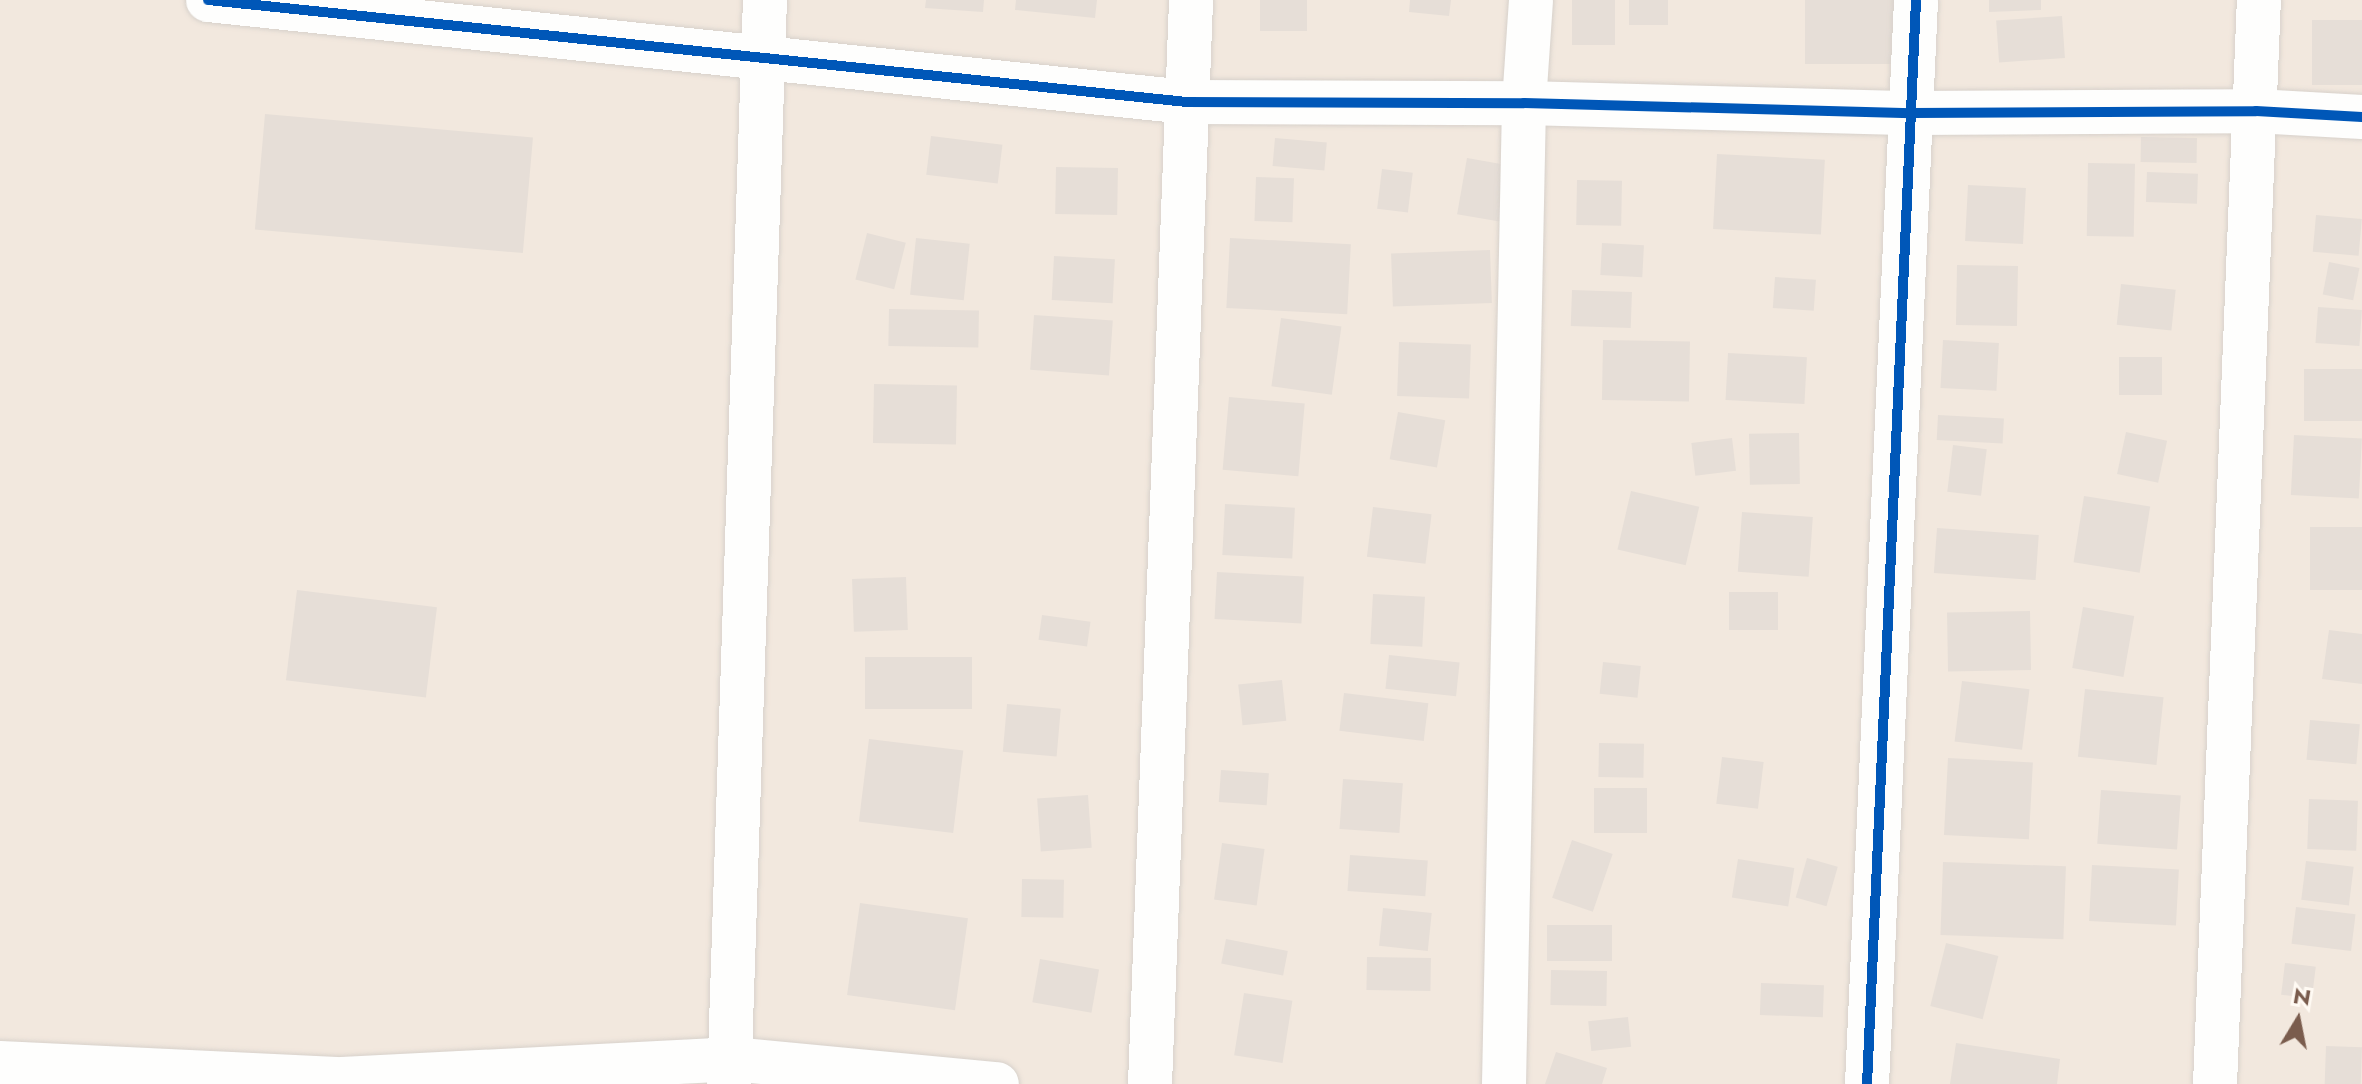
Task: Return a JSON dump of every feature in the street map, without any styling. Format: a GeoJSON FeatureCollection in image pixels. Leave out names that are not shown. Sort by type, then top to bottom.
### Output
{"type":"FeatureCollection","features":[{"type":"Feature","properties":{"kind":"street"},"geometry":{"type":"LineString","coordinates":[[208,0],[1186,102],[1524,103],[1912,113],[2256,111],[2362,117]]}},
{"type":"Feature","properties":{"kind":"street"},"geometry":{"type":"LineString","coordinates":[[730,1072],[765,0]]}},
{"type":"Feature","properties":{"kind":"street"},"geometry":{"type":"LineString","coordinates":[[1150,1084],[1191,0]]}},
{"type":"Feature","properties":{"kind":"street"},"geometry":{"type":"LineString","coordinates":[[1504,1084],[1524,103],[1531,0]]}},
{"type":"Feature","properties":{"kind":"street"},"geometry":{"type":"LineString","coordinates":[[1867,1084],[1916,0]]}},
{"type":"Feature","properties":{"kind":"street"},"geometry":{"type":"LineString","coordinates":[[2215,1084],[2259,0]]}},
{"type":"Feature","properties":{"kind":"street"},"geometry":{"type":"LineString","coordinates":[[0,1063],[342,1079],[730,1072],[997,1084]]}},
{"type":"Feature","properties":{"kind":"shaded area"},"geometry":{"type":"Polygon","coordinates":[[[0,0],[2362,0],[2362,1084],[0,1084],[0,0]]]}},
{"type":"Feature","properties":{"kind":"building"},"geometry":{"type":"Polygon","coordinates":[[[926,0],[984,0],[983,12],[925,8],[926,0]]]}},
{"type":"Feature","properties":{"kind":"building"},"geometry":{"type":"Polygon","coordinates":[[[1016,0],[1097,0],[1095,18],[1015,10],[1016,0]]]}},
{"type":"Feature","properties":{"kind":"building"},"geometry":{"type":"Polygon","coordinates":[[[1260,0],[1307,0],[1307,31],[1260,31],[1260,0]]]}},
{"type":"Feature","properties":{"kind":"building"},"geometry":{"type":"Polygon","coordinates":[[[1410,0],[1451,0],[1449,16],[1409,12],[1410,0]]]}},
{"type":"Feature","properties":{"kind":"building"},"geometry":{"type":"Polygon","coordinates":[[[1572,0],[1615,0],[1615,45],[1572,45],[1572,0]]]}},
{"type":"Feature","properties":{"kind":"building"},"geometry":{"type":"Polygon","coordinates":[[[1629,0],[1668,0],[1668,25],[1629,25],[1629,0]]]}},
{"type":"Feature","properties":{"kind":"building"},"geometry":{"type":"Polygon","coordinates":[[[1805,0],[1899,0],[1899,64],[1805,64],[1805,0]]]}},
{"type":"Feature","properties":{"kind":"building"},"geometry":{"type":"Polygon","coordinates":[[[1989,0],[2041,0],[2041,10],[1989,12],[1989,0]]]}},
{"type":"Feature","properties":{"kind":"building"},"geometry":{"type":"Polygon","coordinates":[[[2062,16],[2065,58],[1999,63],[1996,21],[2062,16]]]}},
{"type":"Feature","properties":{"kind":"building"},"geometry":{"type":"Polygon","coordinates":[[[2312,20],[2362,20],[2362,85],[2312,85],[2312,20]]]}},
{"type":"Feature","properties":{"kind":"building"},"geometry":{"type":"Polygon","coordinates":[[[265,114],[533,137],[523,253],[255,230],[265,114]]]}},
{"type":"Feature","properties":{"kind":"building"},"geometry":{"type":"Polygon","coordinates":[[[931,136],[1002,145],[998,183],[926,175],[931,136]]]}},
{"type":"Feature","properties":{"kind":"building"},"geometry":{"type":"Polygon","coordinates":[[[2141,137],[2197,138],[2197,163],[2141,162],[2141,137]]]}},
{"type":"Feature","properties":{"kind":"building"},"geometry":{"type":"Polygon","coordinates":[[[1275,138],[1327,143],[1324,170],[1273,166],[1275,138]]]}},
{"type":"Feature","properties":{"kind":"building"},"geometry":{"type":"Polygon","coordinates":[[[1717,154],[1825,160],[1821,235],[1713,229],[1717,154]]]}},
{"type":"Feature","properties":{"kind":"building"},"geometry":{"type":"Polygon","coordinates":[[[1467,158],[1512,166],[1502,222],[1457,214],[1467,158]]]}},
{"type":"Feature","properties":{"kind":"building"},"geometry":{"type":"Polygon","coordinates":[[[2088,163],[2135,164],[2134,237],[2087,236],[2088,163]]]}},
{"type":"Feature","properties":{"kind":"building"},"geometry":{"type":"Polygon","coordinates":[[[1056,167],[1118,168],[1117,215],[1055,214],[1056,167]]]}},
{"type":"Feature","properties":{"kind":"building"},"geometry":{"type":"Polygon","coordinates":[[[1382,169],[1413,173],[1408,212],[1377,209],[1382,169]]]}},
{"type":"Feature","properties":{"kind":"building"},"geometry":{"type":"Polygon","coordinates":[[[2147,172],[2198,174],[2197,204],[2146,202],[2147,172]]]}},
{"type":"Feature","properties":{"kind":"building"},"geometry":{"type":"Polygon","coordinates":[[[1256,177],[1294,178],[1292,222],[1254,221],[1256,177]]]}},
{"type":"Feature","properties":{"kind":"building"},"geometry":{"type":"Polygon","coordinates":[[[1577,180],[1622,181],[1621,226],[1576,225],[1577,180]]]}},
{"type":"Feature","properties":{"kind":"building"},"geometry":{"type":"Polygon","coordinates":[[[1968,185],[2026,188],[2023,244],[1965,241],[1968,185]]]}},
{"type":"Feature","properties":{"kind":"building"},"geometry":{"type":"Polygon","coordinates":[[[2316,215],[2362,219],[2359,256],[2313,252],[2316,215]]]}},
{"type":"Feature","properties":{"kind":"building"},"geometry":{"type":"Polygon","coordinates":[[[867,233],[906,243],[894,289],[855,280],[867,233]]]}},
{"type":"Feature","properties":{"kind":"building"},"geometry":{"type":"Polygon","coordinates":[[[916,238],[970,244],[964,300],[910,295],[916,238]]]}},
{"type":"Feature","properties":{"kind":"building"},"geometry":{"type":"Polygon","coordinates":[[[1230,238],[1351,244],[1347,314],[1226,308],[1230,238]]]}},
{"type":"Feature","properties":{"kind":"building"},"geometry":{"type":"Polygon","coordinates":[[[1602,243],[1644,245],[1642,277],[1600,275],[1602,243]]]}},
{"type":"Feature","properties":{"kind":"building"},"geometry":{"type":"Polygon","coordinates":[[[1490,250],[1492,303],[1393,306],[1391,253],[1490,250]]]}},
{"type":"Feature","properties":{"kind":"building"},"geometry":{"type":"Polygon","coordinates":[[[1054,256],[1115,259],[1113,303],[1052,300],[1054,256]]]}},
{"type":"Feature","properties":{"kind":"building"},"geometry":{"type":"Polygon","coordinates":[[[2329,262],[2359,268],[2353,300],[2323,294],[2329,262]]]}},
{"type":"Feature","properties":{"kind":"building"},"geometry":{"type":"Polygon","coordinates":[[[1957,265],[2018,266],[2017,326],[1956,325],[1957,265]]]}},
{"type":"Feature","properties":{"kind":"building"},"geometry":{"type":"Polygon","coordinates":[[[1775,277],[1816,280],[1814,311],[1773,308],[1775,277]]]}},
{"type":"Feature","properties":{"kind":"building"},"geometry":{"type":"Polygon","coordinates":[[[2121,284],[2176,290],[2171,331],[2117,325],[2121,284]]]}},
{"type":"Feature","properties":{"kind":"building"},"geometry":{"type":"Polygon","coordinates":[[[1572,290],[1632,292],[1631,328],[1571,326],[1572,290]]]}},
{"type":"Feature","properties":{"kind":"building"},"geometry":{"type":"Polygon","coordinates":[[[2318,307],[2362,310],[2359,346],[2315,343],[2318,307]]]}},
{"type":"Feature","properties":{"kind":"building"},"geometry":{"type":"Polygon","coordinates":[[[889,309],[979,311],[978,348],[888,346],[889,309]]]}},
{"type":"Feature","properties":{"kind":"building"},"geometry":{"type":"Polygon","coordinates":[[[1034,315],[1113,321],[1109,375],[1030,370],[1034,315]]]}},
{"type":"Feature","properties":{"kind":"building"},"geometry":{"type":"Polygon","coordinates":[[[1281,318],[1341,326],[1332,395],[1271,386],[1281,318]]]}},
{"type":"Feature","properties":{"kind":"building"},"geometry":{"type":"Polygon","coordinates":[[[1603,340],[1690,342],[1689,402],[1602,400],[1603,340]]]}},
{"type":"Feature","properties":{"kind":"building"},"geometry":{"type":"Polygon","coordinates":[[[1943,340],[1999,343],[1996,391],[1940,388],[1943,340]]]}},
{"type":"Feature","properties":{"kind":"building"},"geometry":{"type":"Polygon","coordinates":[[[1399,342],[1471,345],[1469,398],[1397,396],[1399,342]]]}},
{"type":"Feature","properties":{"kind":"building"},"geometry":{"type":"Polygon","coordinates":[[[1728,353],[1807,357],[1804,404],[1726,400],[1728,353]]]}},
{"type":"Feature","properties":{"kind":"building"},"geometry":{"type":"Polygon","coordinates":[[[2119,357],[2162,357],[2162,395],[2119,395],[2119,357]]]}},
{"type":"Feature","properties":{"kind":"building"},"geometry":{"type":"Polygon","coordinates":[[[2304,369],[2362,369],[2362,421],[2304,421],[2304,369]]]}},
{"type":"Feature","properties":{"kind":"building"},"geometry":{"type":"Polygon","coordinates":[[[874,384],[957,385],[956,444],[873,443],[874,384]]]}},
{"type":"Feature","properties":{"kind":"building"},"geometry":{"type":"Polygon","coordinates":[[[1229,397],[1305,404],[1298,476],[1223,470],[1229,397]]]}},
{"type":"Feature","properties":{"kind":"building"},"geometry":{"type":"Polygon","coordinates":[[[1398,412],[1445,420],[1437,468],[1390,459],[1398,412]]]}},
{"type":"Feature","properties":{"kind":"building"},"geometry":{"type":"Polygon","coordinates":[[[1938,415],[2004,418],[2003,443],[1937,440],[1938,415]]]}},
{"type":"Feature","properties":{"kind":"building"},"geometry":{"type":"Polygon","coordinates":[[[2126,432],[2167,441],[2158,483],[2117,474],[2126,432]]]}},
{"type":"Feature","properties":{"kind":"building"},"geometry":{"type":"Polygon","coordinates":[[[1799,433],[1800,484],[1750,485],[1749,434],[1799,433]]]}},
{"type":"Feature","properties":{"kind":"building"},"geometry":{"type":"Polygon","coordinates":[[[2294,435],[2362,439],[2359,498],[2291,495],[2294,435]]]}},
{"type":"Feature","properties":{"kind":"building"},"geometry":{"type":"Polygon","coordinates":[[[1732,438],[1736,471],[1695,476],[1691,443],[1732,438]]]}},
{"type":"Feature","properties":{"kind":"building"},"geometry":{"type":"Polygon","coordinates":[[[1953,445],[1987,449],[1981,496],[1947,492],[1953,445]]]}},
{"type":"Feature","properties":{"kind":"building"},"geometry":{"type":"Polygon","coordinates":[[[1631,491],[1699,507],[1686,565],[1618,549],[1631,491]]]}},
{"type":"Feature","properties":{"kind":"building"},"geometry":{"type":"Polygon","coordinates":[[[2084,496],[2150,506],[2140,573],[2074,562],[2084,496]]]}},
{"type":"Feature","properties":{"kind":"building"},"geometry":{"type":"Polygon","coordinates":[[[1225,504],[1295,508],[1292,559],[1222,555],[1225,504]]]}},
{"type":"Feature","properties":{"kind":"building"},"geometry":{"type":"Polygon","coordinates":[[[1373,507],[1432,514],[1425,564],[1367,557],[1373,507]]]}},
{"type":"Feature","properties":{"kind":"building"},"geometry":{"type":"Polygon","coordinates":[[[1742,512],[1813,517],[1809,577],[1738,572],[1742,512]]]}},
{"type":"Feature","properties":{"kind":"building"},"geometry":{"type":"Polygon","coordinates":[[[2310,527],[2362,527],[2362,590],[2310,590],[2310,527]]]}},
{"type":"Feature","properties":{"kind":"building"},"geometry":{"type":"Polygon","coordinates":[[[1937,528],[2039,535],[2036,580],[1934,573],[1937,528]]]}},
{"type":"Feature","properties":{"kind":"building"},"geometry":{"type":"Polygon","coordinates":[[[1217,572],[1304,577],[1301,623],[1215,619],[1217,572]]]}},
{"type":"Feature","properties":{"kind":"building"},"geometry":{"type":"Polygon","coordinates":[[[906,577],[908,630],[854,632],[852,579],[906,577]]]}},
{"type":"Feature","properties":{"kind":"building"},"geometry":{"type":"Polygon","coordinates":[[[297,590],[437,607],[426,698],[286,680],[297,590]]]}},
{"type":"Feature","properties":{"kind":"building"},"geometry":{"type":"Polygon","coordinates":[[[1729,592],[1778,592],[1778,630],[1729,630],[1729,592]]]}},
{"type":"Feature","properties":{"kind":"building"},"geometry":{"type":"Polygon","coordinates":[[[1373,594],[1425,597],[1422,647],[1370,644],[1373,594]]]}},
{"type":"Feature","properties":{"kind":"building"},"geometry":{"type":"Polygon","coordinates":[[[2083,607],[2134,616],[2123,677],[2072,668],[2083,607]]]}},
{"type":"Feature","properties":{"kind":"building"},"geometry":{"type":"Polygon","coordinates":[[[2030,611],[2031,670],[1948,671],[1947,612],[2030,611]]]}},
{"type":"Feature","properties":{"kind":"building"},"geometry":{"type":"Polygon","coordinates":[[[1042,615],[1091,622],[1087,647],[1039,640],[1042,615]]]}},
{"type":"Feature","properties":{"kind":"building"},"geometry":{"type":"Polygon","coordinates":[[[2329,630],[2362,634],[2362,684],[2322,679],[2329,630]]]}},
{"type":"Feature","properties":{"kind":"building"},"geometry":{"type":"Polygon","coordinates":[[[1389,655],[1460,662],[1456,696],[1385,689],[1389,655]]]}},
{"type":"Feature","properties":{"kind":"building"},"geometry":{"type":"Polygon","coordinates":[[[865,657],[972,657],[972,709],[865,709],[865,657]]]}},
{"type":"Feature","properties":{"kind":"building"},"geometry":{"type":"Polygon","coordinates":[[[1603,662],[1641,666],[1637,698],[1600,694],[1603,662]]]}},
{"type":"Feature","properties":{"kind":"building"},"geometry":{"type":"Polygon","coordinates":[[[1282,680],[1286,721],[1243,725],[1238,685],[1282,680]]]}},
{"type":"Feature","properties":{"kind":"building"},"geometry":{"type":"Polygon","coordinates":[[[1962,681],[2029,689],[2022,750],[1955,742],[1962,681]]]}},
{"type":"Feature","properties":{"kind":"building"},"geometry":{"type":"Polygon","coordinates":[[[2085,689],[2164,697],[2156,765],[2078,757],[2085,689]]]}},
{"type":"Feature","properties":{"kind":"building"},"geometry":{"type":"Polygon","coordinates":[[[1344,693],[1428,703],[1424,741],[1339,731],[1344,693]]]}},
{"type":"Feature","properties":{"kind":"building"},"geometry":{"type":"Polygon","coordinates":[[[1007,704],[1061,709],[1057,757],[1003,752],[1007,704]]]}},
{"type":"Feature","properties":{"kind":"building"},"geometry":{"type":"Polygon","coordinates":[[[2310,720],[2360,724],[2356,764],[2307,760],[2310,720]]]}},
{"type":"Feature","properties":{"kind":"building"},"geometry":{"type":"Polygon","coordinates":[[[869,739],[963,751],[953,833],[859,821],[869,739]]]}},
{"type":"Feature","properties":{"kind":"building"},"geometry":{"type":"Polygon","coordinates":[[[1599,743],[1644,744],[1643,778],[1598,777],[1599,743]]]}},
{"type":"Feature","properties":{"kind":"building"},"geometry":{"type":"Polygon","coordinates":[[[1722,757],[1764,762],[1758,809],[1716,804],[1722,757]]]}},
{"type":"Feature","properties":{"kind":"building"},"geometry":{"type":"Polygon","coordinates":[[[1948,758],[2033,762],[2029,839],[1944,835],[1948,758]]]}},
{"type":"Feature","properties":{"kind":"building"},"geometry":{"type":"Polygon","coordinates":[[[1221,770],[1269,773],[1267,805],[1219,802],[1221,770]]]}},
{"type":"Feature","properties":{"kind":"building"},"geometry":{"type":"Polygon","coordinates":[[[1343,779],[1403,783],[1399,833],[1340,829],[1343,779]]]}},
{"type":"Feature","properties":{"kind":"building"},"geometry":{"type":"Polygon","coordinates":[[[1594,788],[1647,788],[1647,833],[1594,833],[1594,788]]]}},
{"type":"Feature","properties":{"kind":"building"},"geometry":{"type":"Polygon","coordinates":[[[2101,790],[2181,796],[2177,849],[2097,844],[2101,790]]]}},
{"type":"Feature","properties":{"kind":"building"},"geometry":{"type":"Polygon","coordinates":[[[1088,795],[1092,848],[1041,851],[1037,799],[1088,795]]]}},
{"type":"Feature","properties":{"kind":"building"},"geometry":{"type":"Polygon","coordinates":[[[2309,799],[2358,801],[2356,851],[2307,849],[2309,799]]]}},
{"type":"Feature","properties":{"kind":"building"},"geometry":{"type":"Polygon","coordinates":[[[1572,840],[1613,854],[1593,912],[1552,898],[1572,840]]]}},
{"type":"Feature","properties":{"kind":"building"},"geometry":{"type":"Polygon","coordinates":[[[1222,843],[1265,849],[1257,905],[1214,899],[1222,843]]]}},
{"type":"Feature","properties":{"kind":"building"},"geometry":{"type":"Polygon","coordinates":[[[1350,855],[1428,860],[1425,896],[1347,891],[1350,855]]]}},
{"type":"Feature","properties":{"kind":"building"},"geometry":{"type":"Polygon","coordinates":[[[1807,858],[1838,867],[1826,906],[1796,897],[1807,858]]]}},
{"type":"Feature","properties":{"kind":"building"},"geometry":{"type":"Polygon","coordinates":[[[1738,859],[1794,868],[1788,906],[1732,898],[1738,859]]]}},
{"type":"Feature","properties":{"kind":"building"},"geometry":{"type":"Polygon","coordinates":[[[2306,861],[2354,867],[2349,906],[2301,900],[2306,861]]]}},
{"type":"Feature","properties":{"kind":"building"},"geometry":{"type":"Polygon","coordinates":[[[1943,862],[2066,866],[2063,939],[1940,935],[1943,862]]]}},
{"type":"Feature","properties":{"kind":"building"},"geometry":{"type":"Polygon","coordinates":[[[2092,865],[2179,870],[2176,925],[2089,921],[2092,865]]]}},
{"type":"Feature","properties":{"kind":"building"},"geometry":{"type":"Polygon","coordinates":[[[1022,879],[1064,880],[1063,918],[1021,917],[1022,879]]]}},
{"type":"Feature","properties":{"kind":"building"},"geometry":{"type":"Polygon","coordinates":[[[860,903],[968,918],[955,1010],[847,995],[860,903]]]}},
{"type":"Feature","properties":{"kind":"building"},"geometry":{"type":"Polygon","coordinates":[[[2296,907],[2356,914],[2351,951],[2291,944],[2296,907]]]}},
{"type":"Feature","properties":{"kind":"building"},"geometry":{"type":"Polygon","coordinates":[[[1383,908],[1432,913],[1428,951],[1379,946],[1383,908]]]}},
{"type":"Feature","properties":{"kind":"building"},"geometry":{"type":"Polygon","coordinates":[[[1547,925],[1612,925],[1612,961],[1547,961],[1547,925]]]}},
{"type":"Feature","properties":{"kind":"building"},"geometry":{"type":"Polygon","coordinates":[[[1226,939],[1288,951],[1283,976],[1221,964],[1226,939]]]}},
{"type":"Feature","properties":{"kind":"building"},"geometry":{"type":"Polygon","coordinates":[[[1946,943],[1998,956],[1983,1019],[1930,1006],[1946,943]]]}},
{"type":"Feature","properties":{"kind":"building"},"geometry":{"type":"Polygon","coordinates":[[[1367,957],[1431,958],[1430,991],[1366,990],[1367,957]]]}},
{"type":"Feature","properties":{"kind":"building"},"geometry":{"type":"Polygon","coordinates":[[[1040,959],[1099,969],[1091,1013],[1032,1002],[1040,959]]]}},
{"type":"Feature","properties":{"kind":"building"},"geometry":{"type":"Polygon","coordinates":[[[2285,963],[2316,967],[2312,999],[2281,995],[2285,963]]]}},
{"type":"Feature","properties":{"kind":"building"},"geometry":{"type":"Polygon","coordinates":[[[1551,970],[1607,971],[1606,1006],[1550,1005],[1551,970]]]}},
{"type":"Feature","properties":{"kind":"building"},"geometry":{"type":"Polygon","coordinates":[[[1761,983],[1824,985],[1823,1017],[1760,1015],[1761,983]]]}},
{"type":"Feature","properties":{"kind":"building"},"geometry":{"type":"Polygon","coordinates":[[[1244,993],[1292,1001],[1283,1063],[1234,1055],[1244,993]]]}},
{"type":"Feature","properties":{"kind":"building"},"geometry":{"type":"Polygon","coordinates":[[[1628,1017],[1631,1047],[1591,1051],[1588,1021],[1628,1017]]]}},
{"type":"Feature","properties":{"kind":"building"},"geometry":{"type":"Polygon","coordinates":[[[1956,1043],[2060,1059],[2057,1084],[1950,1084],[1956,1043]]]}},
{"type":"Feature","properties":{"kind":"building"},"geometry":{"type":"Polygon","coordinates":[[[2326,1046],[2362,1047],[2361,1084],[2325,1084],[2326,1046]]]}},
{"type":"Feature","properties":{"kind":"building"},"geometry":{"type":"Polygon","coordinates":[[[1556,1052],[1607,1068],[1602,1084],[1545,1084],[1556,1052]]]}},
{"type":"Feature","properties":{"kind":"cycle path"},"geometry":{"type":"LineString","coordinates":[[208,0],[1186,102],[1524,103],[1912,113],[2256,111],[2362,117]]}},
{"type":"Feature","properties":{"kind":"cycle path"},"geometry":{"type":"LineString","coordinates":[[1867,1084],[1916,0]]}}]}
